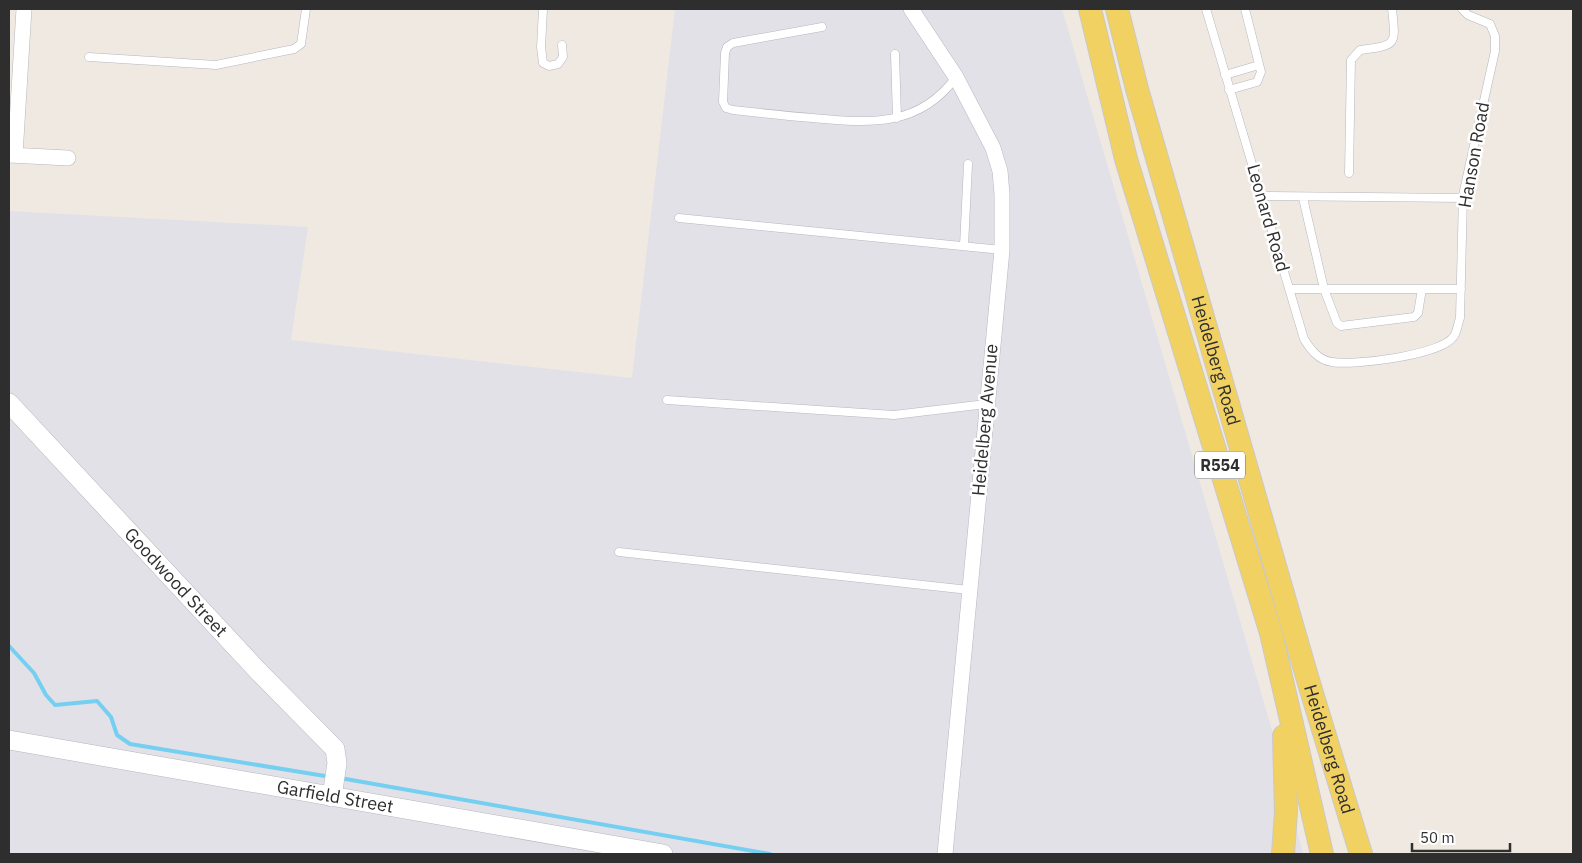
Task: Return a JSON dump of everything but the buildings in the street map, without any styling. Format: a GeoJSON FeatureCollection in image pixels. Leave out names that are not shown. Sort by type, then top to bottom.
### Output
{"type":"FeatureCollection","features":[{"type":"Feature","properties":{"kind":"main road","name":"Heidelberg Road"},"geometry":{"type":"LineString","coordinates":[[1090,9],[1126,159],[1271,634],[1322,854]]}},
{"type":"Feature","properties":{"kind":"main road","name":"Heidelberg Road"},"geometry":{"type":"LineString","coordinates":[[1117,9],[1137,90],[1308,680],[1361,854]]}},
{"type":"Feature","properties":{"kind":"main road"},"geometry":{"type":"LineString","coordinates":[[1271,634],[1286,753],[1286,812],[1283,854]]}},
{"type":"Feature","properties":{"kind":"street"},"geometry":{"type":"LineString","coordinates":[[24,9],[12,155],[68,158]]}},
{"type":"Feature","properties":{"kind":"street","name":"Heidelberg Avenue"},"geometry":{"type":"LineString","coordinates":[[911,9],[956,78],[993,148],[1000,172],[1004,224],[945,854]]}},
{"type":"Feature","properties":{"kind":"street","name":"Goodwood Street"},"geometry":{"type":"LineString","coordinates":[[9,403],[252,665],[324,736],[335,750],[337,763],[332,797]]}},
{"type":"Feature","properties":{"kind":"street","name":"Garfield Street"},"geometry":{"type":"LineString","coordinates":[[9,740],[663,854]]}},
{"type":"Feature","properties":{"kind":"lane"},"geometry":{"type":"LineString","coordinates":[[88,57],[216,65],[294,49],[301,44],[306,9]]}},
{"type":"Feature","properties":{"kind":"lane"},"geometry":{"type":"LineString","coordinates":[[543,9],[541,47],[543,63],[549,66],[558,64],[563,56],[562,45]]}},
{"type":"Feature","properties":{"kind":"lane","name":"Leonard Road"},"geometry":{"type":"LineString","coordinates":[[1206,9],[1304,339],[1311,351],[1320,358],[1331,362],[1348,363],[1386,358]]}},
{"type":"Feature","properties":{"kind":"lane"},"geometry":{"type":"LineString","coordinates":[[1229,90],[1257,82],[1262,72],[1245,9]]}},
{"type":"Feature","properties":{"kind":"lane"},"geometry":{"type":"LineString","coordinates":[[1349,173],[1351,60],[1360,50],[1386,46],[1392,43],[1395,36],[1392,9]]}},
{"type":"Feature","properties":{"kind":"lane","name":"Hanson Road"},"geometry":{"type":"LineString","coordinates":[[1386,358],[1423,353],[1437,348],[1454,337],[1460,318],[1463,198],[1495,51],[1495,36],[1490,24],[1468,16],[1462,9]]}},
{"type":"Feature","properties":{"kind":"lane"},"geometry":{"type":"LineString","coordinates":[[822,27],[734,43],[728,47],[725,53],[723,102],[726,108],[866,123],[897,118],[926,106],[947,90],[956,78]]}},
{"type":"Feature","properties":{"kind":"lane"},"geometry":{"type":"LineString","coordinates":[[894,54],[897,118]]}},
{"type":"Feature","properties":{"kind":"lane"},"geometry":{"type":"LineString","coordinates":[[1225,75],[1259,65]]}},
{"type":"Feature","properties":{"kind":"lane"},"geometry":{"type":"LineString","coordinates":[[964,246],[968,164]]}},
{"type":"Feature","properties":{"kind":"lane"},"geometry":{"type":"LineString","coordinates":[[1262,196],[1304,198],[1463,198]]}},
{"type":"Feature","properties":{"kind":"lane"},"geometry":{"type":"LineString","coordinates":[[1304,198],[1324,289],[1341,326],[1414,317],[1418,313],[1422,289]]}},
{"type":"Feature","properties":{"kind":"lane"},"geometry":{"type":"LineString","coordinates":[[679,218],[1002,250]]}},
{"type":"Feature","properties":{"kind":"lane"},"geometry":{"type":"LineString","coordinates":[[1289,289],[1461,289]]}},
{"type":"Feature","properties":{"kind":"lane"},"geometry":{"type":"LineString","coordinates":[[667,400],[894,415],[986,404]]}},
{"type":"Feature","properties":{"kind":"lane"},"geometry":{"type":"LineString","coordinates":[[619,552],[969,590]]}},
{"type":"Feature","properties":{"kind":"shaded area"},"geometry":{"type":"Polygon","coordinates":[[[675,9],[1062,9],[1274,737],[1303,854],[9,854],[9,211],[308,227],[291,340],[632,378],[675,9]]]}},
{"type":"Feature","properties":{"kind":"waterway"},"geometry":{"type":"LineString","coordinates":[[9,646],[34,673],[46,695],[55,705],[97,701],[111,717],[117,735],[130,744],[331,777]]}},
{"type":"Feature","properties":{"kind":"waterway"},"geometry":{"type":"LineString","coordinates":[[340,778],[770,854]]}}]}
